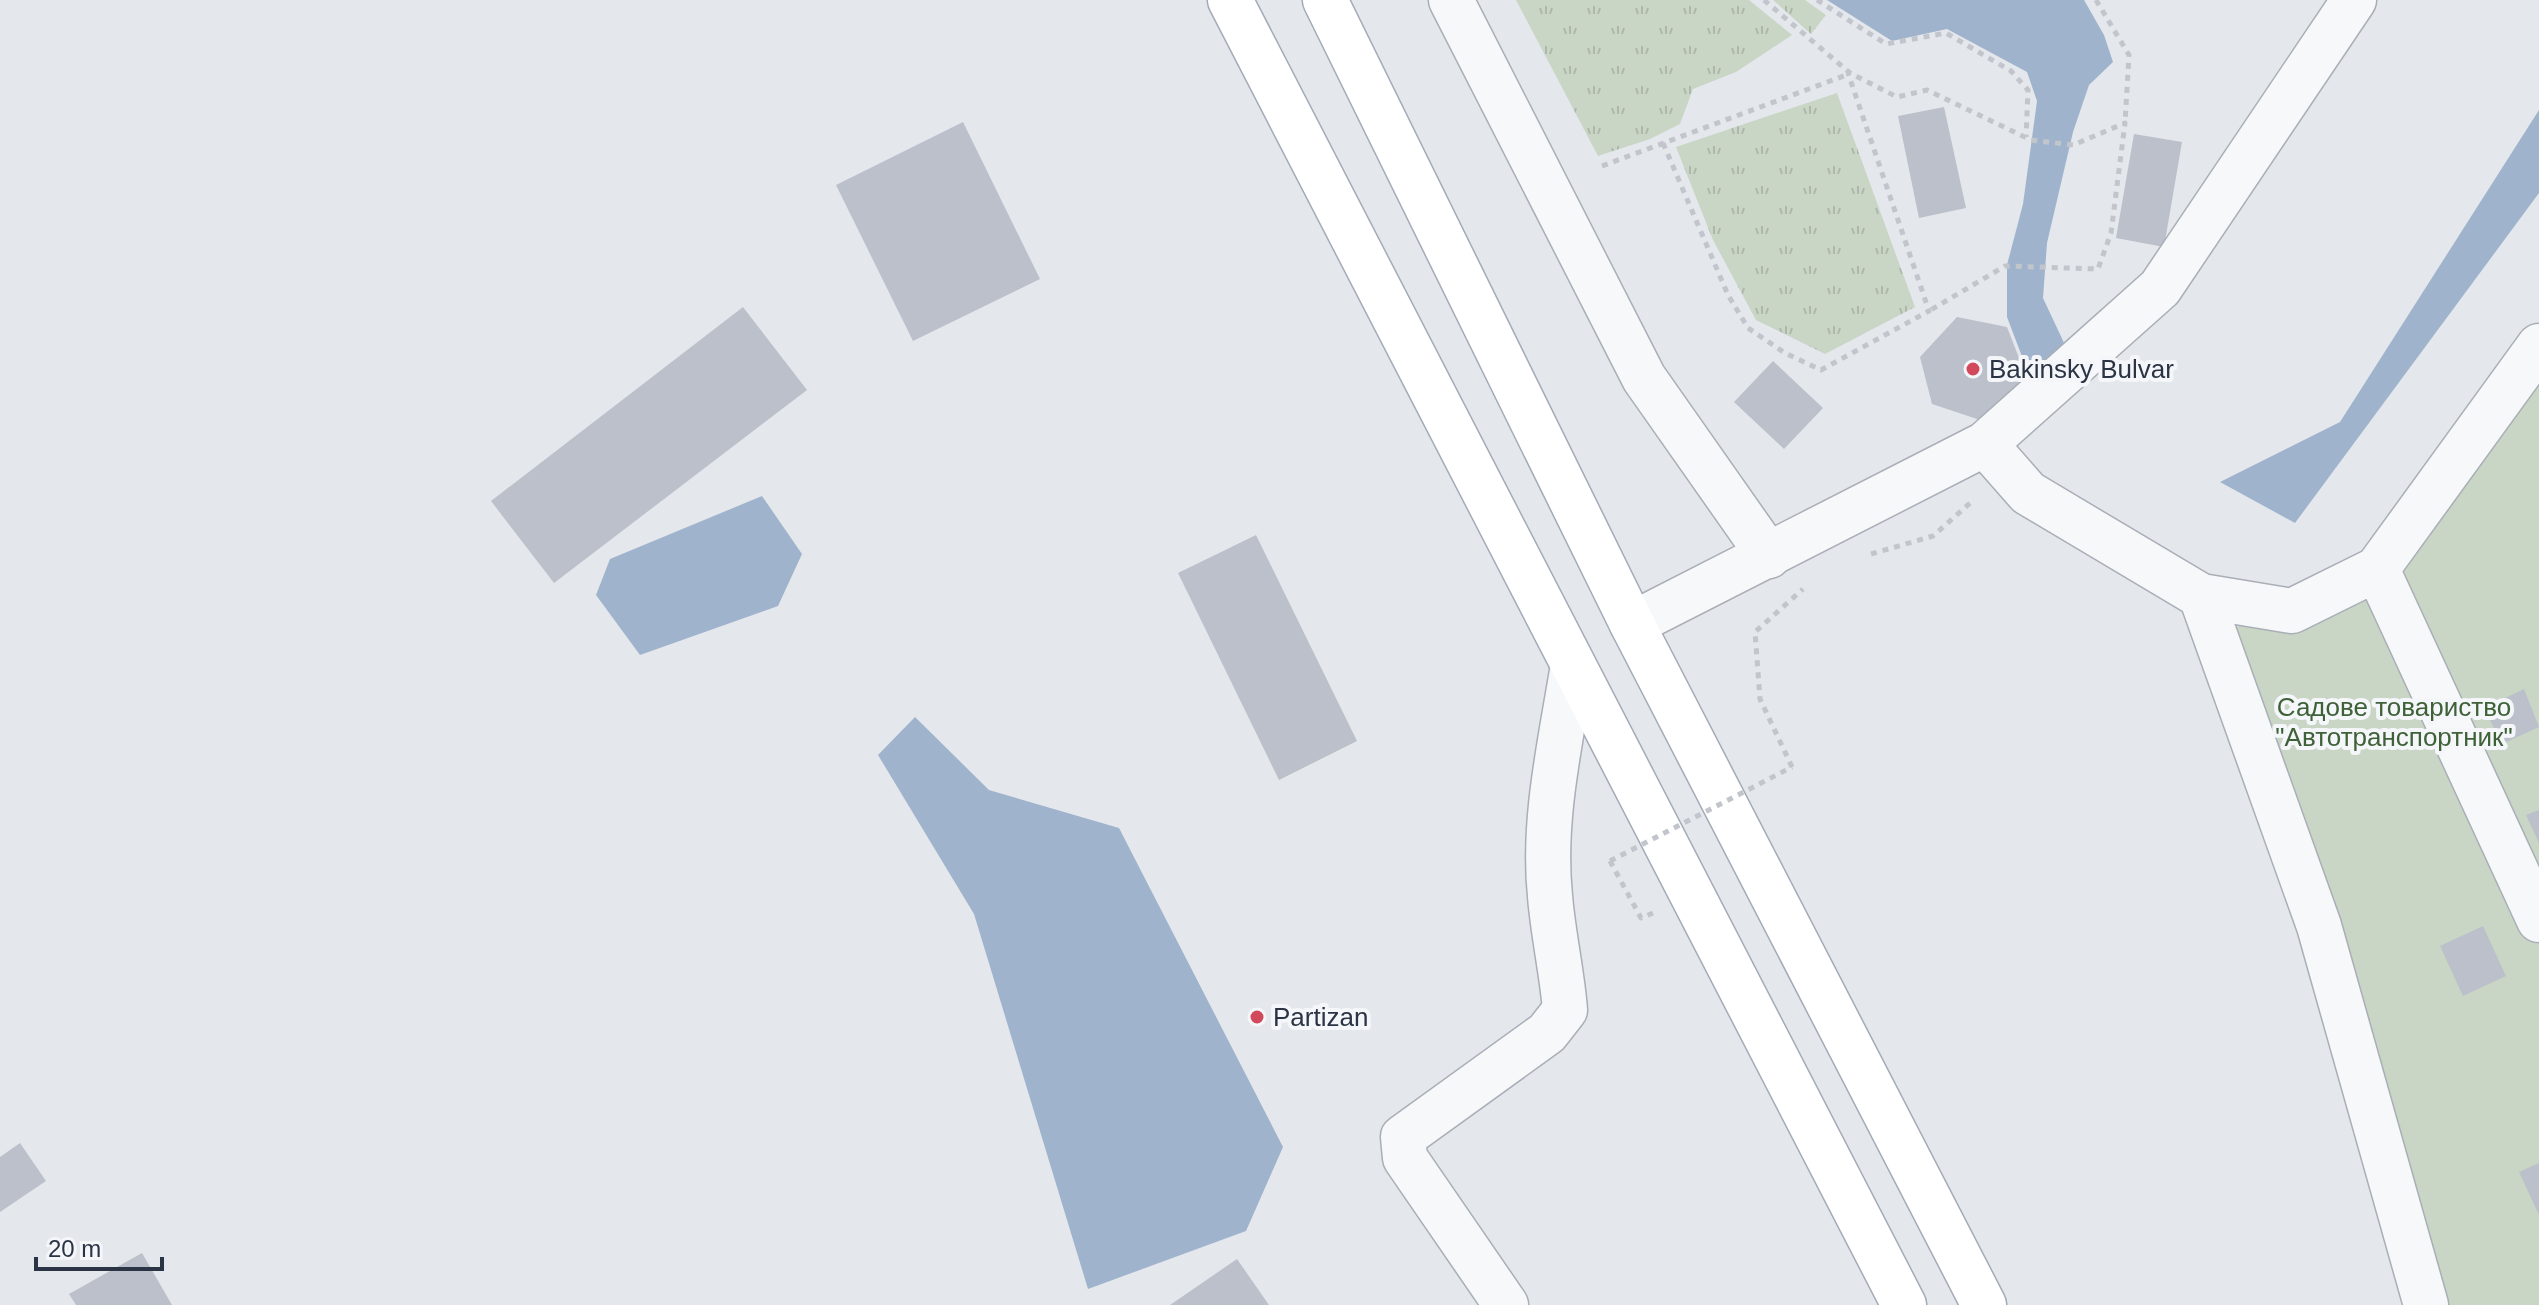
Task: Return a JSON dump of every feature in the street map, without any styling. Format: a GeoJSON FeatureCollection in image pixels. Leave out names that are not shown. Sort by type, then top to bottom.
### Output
{"type":"FeatureCollection","features":[{"type":"Feature","properties":{"kind":"main road"},"geometry":{"type":"LineString","coordinates":[[1230,0],[1904,1305]]}},
{"type":"Feature","properties":{"kind":"main road"},"geometry":{"type":"LineString","coordinates":[[1325,0],[1632,624],[1984,1305]]}},
{"type":"Feature","properties":{"kind":"street"},"geometry":{"type":"LineString","coordinates":[[1451,0],[1644,378],[1769,556]]}},
{"type":"Feature","properties":{"kind":"street"},"geometry":{"type":"LineString","coordinates":[[1632,624],[1769,556],[1996,457],[2160,288],[2354,0]]}},
{"type":"Feature","properties":{"kind":"street"},"geometry":{"type":"LineString","coordinates":[[1996,457],[2028,493],[2201,596],[2292,611],[2377,569],[2539,346]]}},
{"type":"Feature","properties":{"kind":"street"},"geometry":{"type":"LineString","coordinates":[[2377,569],[2539,920]]}},
{"type":"Feature","properties":{"kind":"street"},"geometry":{"type":"LineString","coordinates":[[2201,596],[2319,926],[2426,1305]]}},
{"type":"Feature","properties":{"kind":"street"},"geometry":{"type":"LineString","coordinates":[[1506,1305],[1405,1158],[1403,1137],[1547,1033],[1565,1010],[1550,895],[1550,846],[1552,800],[1573,665]]}},
{"type":"Feature","properties":{"kind":"path"},"geometry":{"type":"LineString","coordinates":[[1764,0],[1849,72],[1897,97],[1927,90],[2029,139],[2073,145],[2125,123]]}},
{"type":"Feature","properties":{"kind":"path"},"geometry":{"type":"LineString","coordinates":[[1817,0],[1886,44],[1946,33],[2011,71],[2028,90],[2029,139]]}},
{"type":"Feature","properties":{"kind":"path"},"geometry":{"type":"LineString","coordinates":[[1663,143],[1728,295],[1748,328],[1785,353],[1821,370],[2005,266],[2098,269],[2111,233],[2125,123],[2129,55],[2096,0]]}},
{"type":"Feature","properties":{"kind":"path"},"geometry":{"type":"LineString","coordinates":[[1602,166],[1849,72]]}},
{"type":"Feature","properties":{"kind":"path"},"geometry":{"type":"LineString","coordinates":[[1849,72],[1929,311]]}},
{"type":"Feature","properties":{"kind":"path"},"geometry":{"type":"LineString","coordinates":[[1857,558],[1933,536],[1996,457]]}},
{"type":"Feature","properties":{"kind":"path"},"geometry":{"type":"LineString","coordinates":[[1641,918],[1610,861],[1792,767],[1760,699],[1755,632],[1806,586]]}},
{"type":"Feature","properties":{"kind":"green space"},"geometry":{"type":"Polygon","coordinates":[[[1516,0],[1749,0],[1792,35],[1736,72],[1693,89],[1680,124],[1650,139],[1598,156],[1516,0]]]}},
{"type":"Feature","properties":{"kind":"green space"},"geometry":{"type":"Polygon","coordinates":[[[1773,0],[1805,0],[1826,15],[1811,34],[1773,0]]]}},
{"type":"Feature","properties":{"kind":"green space"},"geometry":{"type":"Polygon","coordinates":[[[1837,93],[1915,307],[1825,354],[1756,320],[1713,240],[1676,147],[1837,93]]]}},
{"type":"Feature","properties":{"kind":"green space","name":"Садове товариство \"Автотранспортник\""},"geometry":{"type":"Polygon","coordinates":[[[2539,346],[2539,1305],[2423,1305],[2215,636],[2377,569],[2539,346]]]}},
{"type":"Feature","properties":{"kind":"water"},"geometry":{"type":"Polygon","coordinates":[[[1827,0],[2084,0],[2104,35],[2113,62],[2089,85],[2073,132],[2047,243],[2043,298],[2065,345],[2029,375],[2007,317],[2007,265],[2023,204],[2037,101],[2027,72],[1947,29],[1892,41],[1827,0]]]}},
{"type":"Feature","properties":{"kind":"water"},"geometry":{"type":"Polygon","coordinates":[[[2539,110],[2539,193],[2295,523],[2220,482],[2340,422],[2539,110]]]}},
{"type":"Feature","properties":{"kind":"water"},"geometry":{"type":"Polygon","coordinates":[[[762,496],[802,554],[778,606],[640,655],[596,595],[610,559],[762,496]]]}},
{"type":"Feature","properties":{"kind":"water"},"geometry":{"type":"Polygon","coordinates":[[[915,717],[989,790],[1119,828],[1283,1147],[1246,1231],[1088,1289],[974,914],[878,755],[915,717]]]}},
{"type":"Feature","properties":{"kind":"building"},"geometry":{"type":"Polygon","coordinates":[[[1944,107],[1966,208],[1919,218],[1898,116],[1944,107]]]}},
{"type":"Feature","properties":{"kind":"building"},"geometry":{"type":"Polygon","coordinates":[[[963,122],[1040,279],[913,341],[836,185],[963,122]]]}},
{"type":"Feature","properties":{"kind":"building"},"geometry":{"type":"Polygon","coordinates":[[[2134,134],[2182,142],[2164,247],[2116,238],[2134,134]]]}},
{"type":"Feature","properties":{"kind":"building"},"geometry":{"type":"Polygon","coordinates":[[[743,307],[807,390],[554,583],[491,501],[743,307]]]}},
{"type":"Feature","properties":{"kind":"building","name":"Bakinsky Bulvar"},"geometry":{"type":"Polygon","coordinates":[[[1957,317],[2007,327],[2028,381],[1980,420],[1932,404],[1920,357],[1957,317]]]}},
{"type":"Feature","properties":{"kind":"building"},"geometry":{"type":"Polygon","coordinates":[[[1773,361],[1823,408],[1784,449],[1734,402],[1773,361]]]}},
{"type":"Feature","properties":{"kind":"building"},"geometry":{"type":"Polygon","coordinates":[[[1256,535],[1357,741],[1279,780],[1178,573],[1256,535]]]}},
{"type":"Feature","properties":{"kind":"building"},"geometry":{"type":"Polygon","coordinates":[[[2524,689],[2539,727],[2502,744],[2484,708],[2524,689]]]}},
{"type":"Feature","properties":{"kind":"building"},"geometry":{"type":"Polygon","coordinates":[[[2539,810],[2539,843],[2526,815],[2539,810]]]}},
{"type":"Feature","properties":{"kind":"building"},"geometry":{"type":"Polygon","coordinates":[[[2483,926],[2506,976],[2463,996],[2440,946],[2483,926]]]}},
{"type":"Feature","properties":{"kind":"building"},"geometry":{"type":"Polygon","coordinates":[[[20,1143],[46,1181],[0,1212],[0,1157],[20,1143]]]}},
{"type":"Feature","properties":{"kind":"building"},"geometry":{"type":"Polygon","coordinates":[[[2539,1163],[2539,1215],[2519,1172],[2539,1163]]]}},
{"type":"Feature","properties":{"kind":"building"},"geometry":{"type":"Polygon","coordinates":[[[142,1253],[172,1305],[76,1305],[69,1294],[142,1253]]]}},
{"type":"Feature","properties":{"kind":"building"},"geometry":{"type":"Polygon","coordinates":[[[1237,1259],[1269,1305],[1170,1305],[1237,1259]]]}},
{"type":"Feature","properties":{"kind":"place","name":"Bakinsky Bulvar"},"geometry":{"type":"Point","coordinates":[1973,369]}},
{"type":"Feature","properties":{"kind":"place","name":"Partizan"},"geometry":{"type":"Point","coordinates":[1257,1017]}}]}
